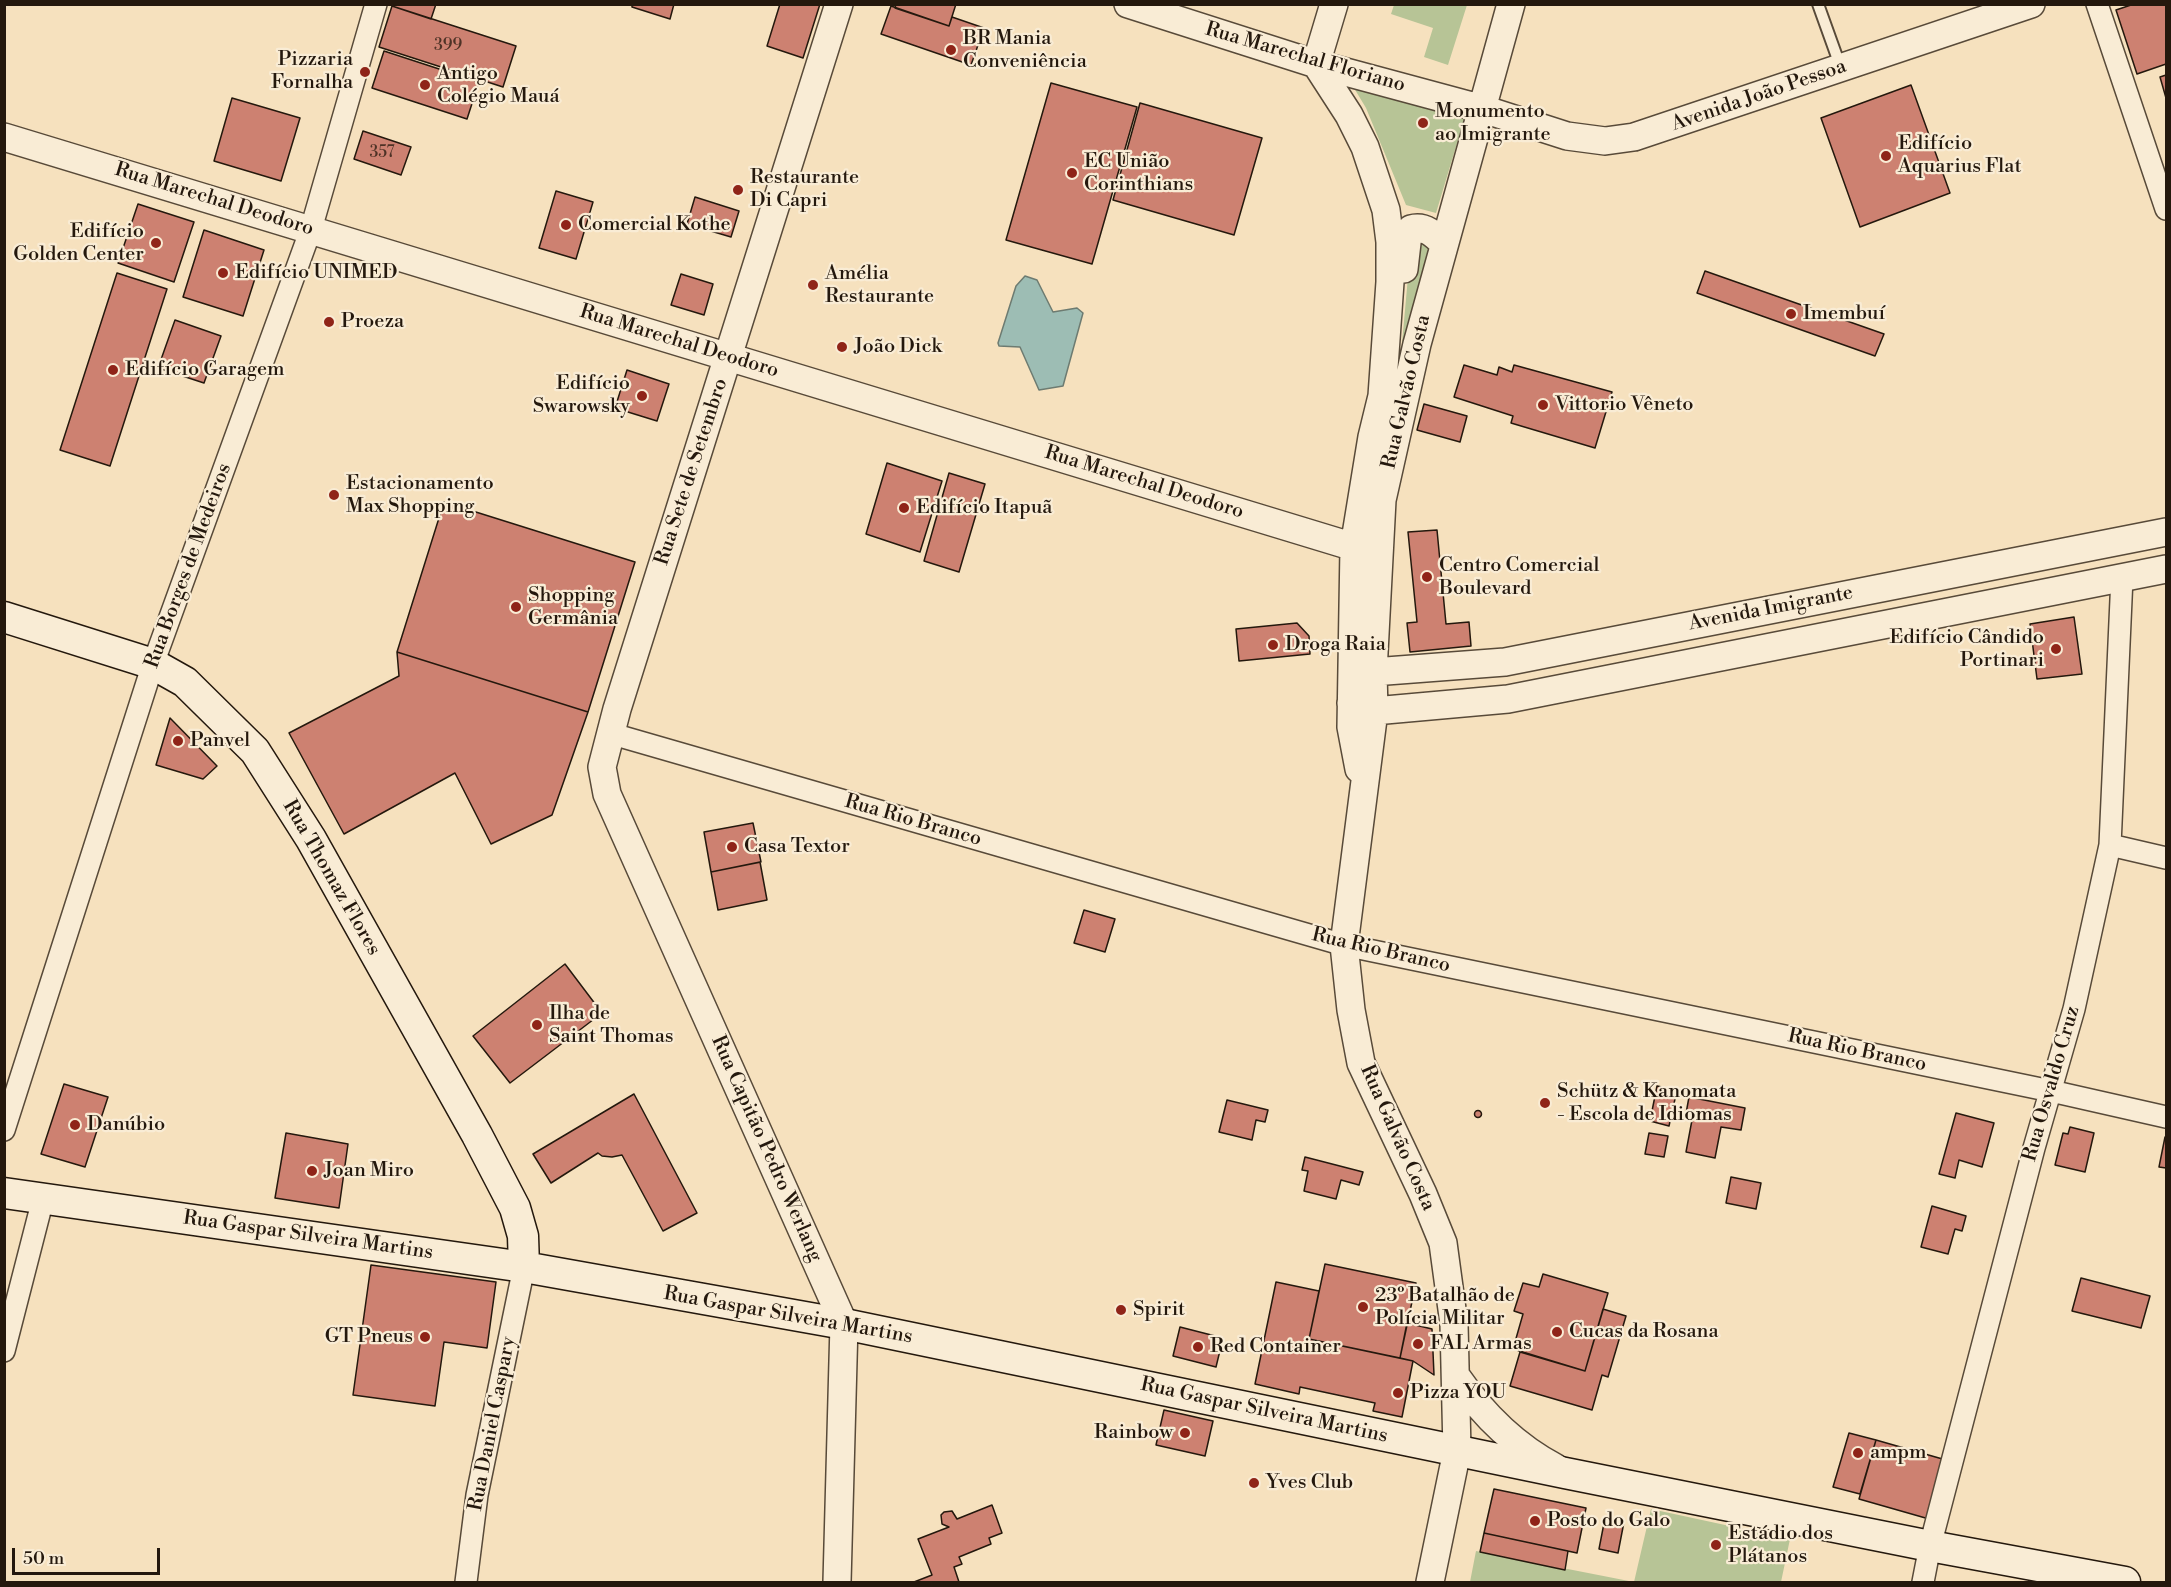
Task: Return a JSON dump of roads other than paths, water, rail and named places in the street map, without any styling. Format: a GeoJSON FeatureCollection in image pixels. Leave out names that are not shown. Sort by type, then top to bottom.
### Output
{"type":"FeatureCollection","features":[{"type":"Feature","properties":{"kind":"main road","name":"Rua Thomaz Flores"},"geometry":{"type":"LineString","coordinates":[[4,617],[153,664],[186,682],[255,751],[311,839],[477,1135],[515,1208],[523,1236],[524,1267]]}},
{"type":"Feature","properties":{"kind":"main road","name":"Rua Gaspar Silveira Martins"},"geometry":{"type":"LineString","coordinates":[[4,1193],[524,1267],[844,1324],[1565,1473],[1930,1546],[2125,1582]]}},
{"type":"Feature","properties":{"kind":"street","name":"Rua Borges de Medeiros"},"geometry":{"type":"LineString","coordinates":[[4,1130],[153,664],[311,229],[376,4]]}},
{"type":"Feature","properties":{"kind":"street","name":"Rua Sete de Setembro"},"geometry":{"type":"LineString","coordinates":[[609,733],[839,4]]}},
{"type":"Feature","properties":{"kind":"street","name":"Rua Marechal Floriano"},"geometry":{"type":"LineString","coordinates":[[1128,4],[1316,64],[1483,109]]}},
{"type":"Feature","properties":{"kind":"street"},"geometry":{"type":"LineString","coordinates":[[1316,64],[1334,4]]}},
{"type":"Feature","properties":{"kind":"street","name":"Rua Galvão Costa"},"geometry":{"type":"LineString","coordinates":[[1362,707],[1373,672],[1382,500],[1417,344],[1511,4]]}},
{"type":"Feature","properties":{"kind":"street","name":"Avenida João Pessoa"},"geometry":{"type":"LineString","coordinates":[[1483,109],[1567,136],[1587,140],[1618,140],[1635,137],[2031,4]]}},
{"type":"Feature","properties":{"kind":"street"},"geometry":{"type":"LineString","coordinates":[[2097,4],[2166,209]]}},
{"type":"Feature","properties":{"kind":"street","name":"Rua Galvão Costa"},"geometry":{"type":"LineString","coordinates":[[1316,64],[1353,123],[1375,173],[1386,210],[1390,242],[1390,282],[1382,396],[1372,437],[1354,547],[1364,790],[1344,945],[1351,1010],[1361,1063],[1423,1194],[1443,1243],[1454,1324],[1457,1451],[1430,1582]]}},
{"type":"Feature","properties":{"kind":"street","name":"Rua Marechal Deodoro"},"geometry":{"type":"LineString","coordinates":[[4,137],[1354,547]]}},
{"type":"Feature","properties":{"kind":"street"},"geometry":{"type":"LineString","coordinates":[[1386,210],[1424,215],[1446,237]]}},
{"type":"Feature","properties":{"kind":"street"},"geometry":{"type":"LineString","coordinates":[[1382,396],[1393,361],[1408,234],[1411,229],[1424,229],[1446,237]]}},
{"type":"Feature","properties":{"kind":"street","name":"Avenida Imigrante"},"geometry":{"type":"LineString","coordinates":[[1373,672],[1505,662],[2166,532]]}},
{"type":"Feature","properties":{"kind":"street","name":"Avenida Imigrante"},"geometry":{"type":"LineString","coordinates":[[1362,707],[1508,699],[2166,569]]}},
{"type":"Feature","properties":{"kind":"street","name":"Rua Osvaldo Cruz"},"geometry":{"type":"LineString","coordinates":[[1923,1582],[1930,1546],[2034,1148],[2074,1009],[2110,845],[2122,577]]}},
{"type":"Feature","properties":{"kind":"street","name":"Rua Rio Branco"},"geometry":{"type":"LineString","coordinates":[[609,733],[1344,945],[2052,1091],[2166,1117]]}},
{"type":"Feature","properties":{"kind":"street","name":"Rua Capitão Pedro Werlang"},"geometry":{"type":"LineString","coordinates":[[609,733],[602,767],[607,794],[844,1324],[837,1582]]}},
{"type":"Feature","properties":{"kind":"street"},"geometry":{"type":"LineString","coordinates":[[2110,845],[2166,858]]}},
{"type":"Feature","properties":{"kind":"street"},"geometry":{"type":"LineString","coordinates":[[4,1352],[42,1199]]}},
{"type":"Feature","properties":{"kind":"street","name":"Rua Daniel Caspary"},"geometry":{"type":"LineString","coordinates":[[466,1582],[477,1495],[524,1267]]}},
{"type":"Feature","properties":{"kind":"street","name":"Rua Gaspar Silveira Martins"},"geometry":{"type":"LineString","coordinates":[[1455,1376],[1473,1401],[1507,1436],[1538,1459],[1565,1473]]}},
{"type":"Feature","properties":{"kind":"lane"},"geometry":{"type":"LineString","coordinates":[[1818,4],[1841,68]]}},
{"type":"Feature","properties":{"kind":"water"},"geometry":{"type":"Polygon","coordinates":[[[1025,276],[1037,280],[1053,312],[1077,308],[1083,313],[1063,386],[1039,390],[1020,347],[999,346],[1016,286],[1025,276]]]}},
{"type":"Feature","properties":{"kind":"place","name":"BR Mania Conveniência"},"geometry":{"type":"Point","coordinates":[951,50]}},
{"type":"Feature","properties":{"kind":"place","name":"Pizzaria Fornalha"},"geometry":{"type":"Point","coordinates":[365,72]}},
{"type":"Feature","properties":{"kind":"place","name":"Antigo Colégio Mauá"},"geometry":{"type":"Point","coordinates":[425,85]}},
{"type":"Feature","properties":{"kind":"place","name":"Monumento ao Imigrante"},"geometry":{"type":"Point","coordinates":[1423,123]}},
{"type":"Feature","properties":{"kind":"place","name":"Edifício Aquarius Flat"},"geometry":{"type":"Point","coordinates":[1886,156]}},
{"type":"Feature","properties":{"kind":"place","name":"EC União Corinthians"},"geometry":{"type":"Point","coordinates":[1072,173]}},
{"type":"Feature","properties":{"kind":"place","name":"Restaurante Di Capri"},"geometry":{"type":"Point","coordinates":[738,190]}},
{"type":"Feature","properties":{"kind":"place","name":"Comercial Kothe"},"geometry":{"type":"Point","coordinates":[566,225]}},
{"type":"Feature","properties":{"kind":"place","name":"Edifício Golden Center"},"geometry":{"type":"Point","coordinates":[156,243]}},
{"type":"Feature","properties":{"kind":"place","name":"Edifício UNIMED"},"geometry":{"type":"Point","coordinates":[223,273]}},
{"type":"Feature","properties":{"kind":"place","name":"Amélia Restaurante"},"geometry":{"type":"Point","coordinates":[813,285]}},
{"type":"Feature","properties":{"kind":"place","name":"Imembuí"},"geometry":{"type":"Point","coordinates":[1791,314]}},
{"type":"Feature","properties":{"kind":"place","name":"Proeza"},"geometry":{"type":"Point","coordinates":[329,322]}},
{"type":"Feature","properties":{"kind":"place","name":"João Dick"},"geometry":{"type":"Point","coordinates":[842,347]}},
{"type":"Feature","properties":{"kind":"place","name":"Edifício Garagem"},"geometry":{"type":"Point","coordinates":[113,370]}},
{"type":"Feature","properties":{"kind":"place","name":"Edifício Swarowsky"},"geometry":{"type":"Point","coordinates":[642,396]}},
{"type":"Feature","properties":{"kind":"place","name":"Vittorio Vêneto"},"geometry":{"type":"Point","coordinates":[1543,405]}},
{"type":"Feature","properties":{"kind":"place","name":"Estacionamento Max Shopping"},"geometry":{"type":"Point","coordinates":[334,495]}},
{"type":"Feature","properties":{"kind":"place","name":"Edifício Itapuã"},"geometry":{"type":"Point","coordinates":[904,508]}},
{"type":"Feature","properties":{"kind":"place","name":"Centro Comercial Boulevard"},"geometry":{"type":"Point","coordinates":[1427,577]}},
{"type":"Feature","properties":{"kind":"place","name":"Shopping Germânia"},"geometry":{"type":"Point","coordinates":[516,607]}},
{"type":"Feature","properties":{"kind":"place","name":"Droga Raia"},"geometry":{"type":"Point","coordinates":[1273,645]}},
{"type":"Feature","properties":{"kind":"place","name":"Edifício Cândido Portinari"},"geometry":{"type":"Point","coordinates":[2056,649]}},
{"type":"Feature","properties":{"kind":"place","name":"Panvel"},"geometry":{"type":"Point","coordinates":[178,741]}},
{"type":"Feature","properties":{"kind":"place","name":"Casa Textor"},"geometry":{"type":"Point","coordinates":[732,847]}},
{"type":"Feature","properties":{"kind":"place","name":"Ilha de Saint Thomas"},"geometry":{"type":"Point","coordinates":[537,1025]}},
{"type":"Feature","properties":{"kind":"place","name":"Schütz & Kanomata - Escola de Idiomas"},"geometry":{"type":"Point","coordinates":[1545,1103]}},
{"type":"Feature","properties":{"kind":"place","name":"Danúbio"},"geometry":{"type":"Point","coordinates":[75,1125]}},
{"type":"Feature","properties":{"kind":"place","name":"Joan Miro"},"geometry":{"type":"Point","coordinates":[312,1171]}},
{"type":"Feature","properties":{"kind":"place","name":"23º Batalhão de Polícia Militar"},"geometry":{"type":"Point","coordinates":[1363,1307]}},
{"type":"Feature","properties":{"kind":"place","name":"Spirit"},"geometry":{"type":"Point","coordinates":[1121,1310]}},
{"type":"Feature","properties":{"kind":"place","name":"Cucas da Rosana"},"geometry":{"type":"Point","coordinates":[1557,1332]}},
{"type":"Feature","properties":{"kind":"place","name":"GT Pneus"},"geometry":{"type":"Point","coordinates":[425,1337]}},
{"type":"Feature","properties":{"kind":"place","name":"FAL Armas"},"geometry":{"type":"Point","coordinates":[1418,1344]}},
{"type":"Feature","properties":{"kind":"place","name":"Red Container"},"geometry":{"type":"Point","coordinates":[1198,1347]}},
{"type":"Feature","properties":{"kind":"place","name":"Pizza YOU"},"geometry":{"type":"Point","coordinates":[1398,1393]}},
{"type":"Feature","properties":{"kind":"place","name":"Rainbow"},"geometry":{"type":"Point","coordinates":[1185,1433]}},
{"type":"Feature","properties":{"kind":"place","name":"ampm"},"geometry":{"type":"Point","coordinates":[1858,1453]}},
{"type":"Feature","properties":{"kind":"place","name":"Yves Club"},"geometry":{"type":"Point","coordinates":[1254,1483]}},
{"type":"Feature","properties":{"kind":"place","name":"Posto do Galo"},"geometry":{"type":"Point","coordinates":[1535,1521]}},
{"type":"Feature","properties":{"kind":"place","name":"Estádio dos Plátanos"},"geometry":{"type":"Point","coordinates":[1716,1545]}}]}
